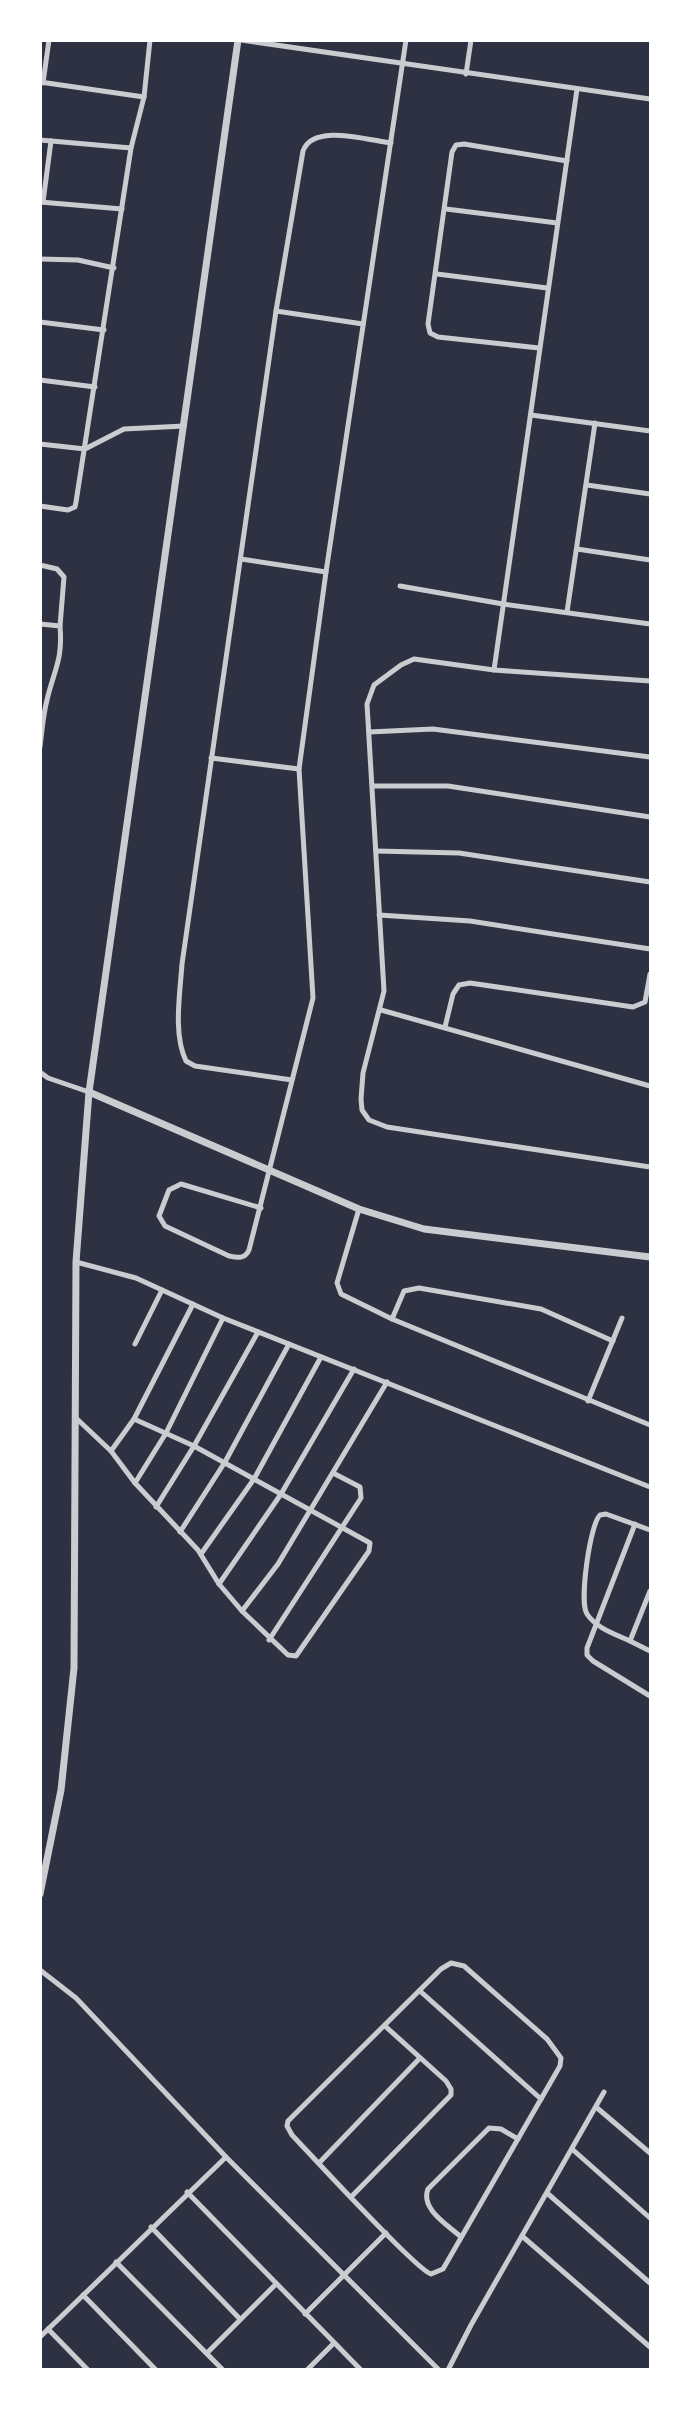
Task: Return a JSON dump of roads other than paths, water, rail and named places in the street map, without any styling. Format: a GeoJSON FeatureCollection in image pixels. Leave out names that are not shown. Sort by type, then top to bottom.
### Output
{"type":"FeatureCollection","features":[{"type":"Feature","properties":{"kind":"street"},"geometry":{"type":"LineString","coordinates":[[49,40],[42,82],[144,97]]}},
{"type":"Feature","properties":{"kind":"street"},"geometry":{"type":"LineString","coordinates":[[40,506],[68,510],[75,507],[131,148],[144,97],[150,40]]}},
{"type":"Feature","properties":{"kind":"street"},"geometry":{"type":"LineString","coordinates":[[40,1894],[55,1830],[73,1696],[77,1419],[76,1262],[89,1092],[144,691],[239,40],[651,99]]}},
{"type":"Feature","properties":{"kind":"street"},"geometry":{"type":"LineString","coordinates":[[261,1208],[181,1184],[169,1190],[159,1215],[165,1226],[229,1256],[239,1258],[248,1254],[261,1208],[271,1170],[314,992],[299,770],[326,572],[406,40]]}},
{"type":"Feature","properties":{"kind":"street"},"geometry":{"type":"LineString","coordinates":[[466,74],[471,40]]}},
{"type":"Feature","properties":{"kind":"street"},"geometry":{"type":"LineString","coordinates":[[494,670],[577,89]]}},
{"type":"Feature","properties":{"kind":"street"},"geometry":{"type":"LineString","coordinates":[[292,1080],[195,1066],[186,1061],[183,1054],[179,1003],[182,964],[276,311],[305,146],[320,135],[391,143]]}},
{"type":"Feature","properties":{"kind":"street"},"geometry":{"type":"LineString","coordinates":[[40,140],[131,148]]}},
{"type":"Feature","properties":{"kind":"street"},"geometry":{"type":"LineString","coordinates":[[51,141],[41,202],[122,209]]}},
{"type":"Feature","properties":{"kind":"street"},"geometry":{"type":"LineString","coordinates":[[539,348],[434,336],[428,324],[437,274],[452,152],[460,144],[567,161]]}},
{"type":"Feature","properties":{"kind":"street"},"geometry":{"type":"LineString","coordinates":[[446,209],[557,223]]}},
{"type":"Feature","properties":{"kind":"street"},"geometry":{"type":"LineString","coordinates":[[40,259],[78,260],[114,268]]}},
{"type":"Feature","properties":{"kind":"street"},"geometry":{"type":"LineString","coordinates":[[437,274],[547,288]]}},
{"type":"Feature","properties":{"kind":"street"},"geometry":{"type":"LineString","coordinates":[[276,311],[363,324]]}},
{"type":"Feature","properties":{"kind":"street"},"geometry":{"type":"LineString","coordinates":[[40,322],[104,330]]}},
{"type":"Feature","properties":{"kind":"street"},"geometry":{"type":"LineString","coordinates":[[40,380],[95,387]]}},
{"type":"Feature","properties":{"kind":"street"},"geometry":{"type":"LineString","coordinates":[[531,415],[651,431]]}},
{"type":"Feature","properties":{"kind":"street"},"geometry":{"type":"LineString","coordinates":[[567,612],[595,423]]}},
{"type":"Feature","properties":{"kind":"street"},"geometry":{"type":"LineString","coordinates":[[40,444],[85,448],[124,429],[184,426]]}},
{"type":"Feature","properties":{"kind":"street"},"geometry":{"type":"LineString","coordinates":[[587,485],[651,494]]}},
{"type":"Feature","properties":{"kind":"street"},"geometry":{"type":"LineString","coordinates":[[577,549],[651,560]]}},
{"type":"Feature","properties":{"kind":"street"},"geometry":{"type":"LineString","coordinates":[[241,559],[326,572]]}},
{"type":"Feature","properties":{"kind":"street"},"geometry":{"type":"LineString","coordinates":[[40,565],[57,569],[64,577],[60,626],[61,656],[47,700],[40,747]]}},
{"type":"Feature","properties":{"kind":"street"},"geometry":{"type":"LineString","coordinates":[[400,586],[503,604],[651,624]]}},
{"type":"Feature","properties":{"kind":"street"},"geometry":{"type":"LineString","coordinates":[[40,624],[60,626]]}},
{"type":"Feature","properties":{"kind":"street"},"geometry":{"type":"LineString","coordinates":[[651,681],[494,670],[420,659],[408,661],[371,690],[368,704],[369,732],[384,977],[381,1010],[361,1087],[362,1110],[369,1120],[387,1127],[651,1167]]}},
{"type":"Feature","properties":{"kind":"street"},"geometry":{"type":"LineString","coordinates":[[369,732],[433,729],[651,757]]}},
{"type":"Feature","properties":{"kind":"street"},"geometry":{"type":"LineString","coordinates":[[211,758],[299,770]]}},
{"type":"Feature","properties":{"kind":"street"},"geometry":{"type":"LineString","coordinates":[[373,786],[448,786],[651,817]]}},
{"type":"Feature","properties":{"kind":"street"},"geometry":{"type":"LineString","coordinates":[[376,851],[459,853],[651,882]]}},
{"type":"Feature","properties":{"kind":"street"},"geometry":{"type":"LineString","coordinates":[[379,915],[470,921],[651,949]]}},
{"type":"Feature","properties":{"kind":"street"},"geometry":{"type":"LineString","coordinates":[[444,1027],[453,994],[459,985],[470,983],[633,1007],[645,1002],[651,974]]}},
{"type":"Feature","properties":{"kind":"street"},"geometry":{"type":"LineString","coordinates":[[381,1010],[651,1086]]}},
{"type":"Feature","properties":{"kind":"street"},"geometry":{"type":"LineString","coordinates":[[40,1072],[48,1078],[89,1092],[359,1209],[424,1229],[651,1257]]}},
{"type":"Feature","properties":{"kind":"street"},"geometry":{"type":"LineString","coordinates":[[359,1209],[338,1283],[338,1291],[392,1319],[588,1401],[650,1423]]}},
{"type":"Feature","properties":{"kind":"street"},"geometry":{"type":"LineString","coordinates":[[76,1262],[121,1272],[223,1318],[651,1487]]}},
{"type":"Feature","properties":{"kind":"street"},"geometry":{"type":"LineString","coordinates":[[392,1319],[404,1291],[419,1288],[542,1309],[613,1341]]}},
{"type":"Feature","properties":{"kind":"street"},"geometry":{"type":"LineString","coordinates":[[135,1344],[162,1290]]}},
{"type":"Feature","properties":{"kind":"street"},"geometry":{"type":"LineString","coordinates":[[111,1451],[134,1419],[193,1304]]}},
{"type":"Feature","properties":{"kind":"street"},"geometry":{"type":"LineString","coordinates":[[135,1483],[166,1433],[223,1318]]}},
{"type":"Feature","properties":{"kind":"street"},"geometry":{"type":"LineString","coordinates":[[588,1401],[622,1318]]}},
{"type":"Feature","properties":{"kind":"street"},"geometry":{"type":"LineString","coordinates":[[156,1507],[195,1446],[258,1332]]}},
{"type":"Feature","properties":{"kind":"street"},"geometry":{"type":"LineString","coordinates":[[180,1532],[225,1462],[289,1344]]}},
{"type":"Feature","properties":{"kind":"street"},"geometry":{"type":"LineString","coordinates":[[201,1554],[254,1479],[321,1357]]}},
{"type":"Feature","properties":{"kind":"street"},"geometry":{"type":"LineString","coordinates":[[219,1584],[281,1494],[354,1369]]}},
{"type":"Feature","properties":{"kind":"street"},"geometry":{"type":"LineString","coordinates":[[242,1611],[269,1578],[387,1382]]}},
{"type":"Feature","properties":{"kind":"street"},"geometry":{"type":"LineString","coordinates":[[77,1419],[111,1451],[135,1483],[201,1554],[219,1584],[242,1611],[269,1640],[290,1656],[296,1656],[371,1545],[368,1541],[195,1446],[134,1419]]}},
{"type":"Feature","properties":{"kind":"street"},"geometry":{"type":"LineString","coordinates":[[269,1640],[359,1501],[362,1492],[358,1485],[333,1473]]}},
{"type":"Feature","properties":{"kind":"street"},"geometry":{"type":"LineString","coordinates":[[651,1530],[606,1514],[599,1516],[596,1521],[584,1600],[586,1613],[596,1625],[651,1652]]}},
{"type":"Feature","properties":{"kind":"street"},"geometry":{"type":"LineString","coordinates":[[635,1524],[587,1648],[588,1658],[651,1696]]}},
{"type":"Feature","properties":{"kind":"street"},"geometry":{"type":"LineString","coordinates":[[630,1641],[651,1591]]}},
{"type":"Feature","properties":{"kind":"street"},"geometry":{"type":"LineString","coordinates":[[461,1964],[547,2039],[561,2058],[560,2066],[443,2269],[431,2274],[423,2271],[289,2132],[288,2121],[420,1991],[446,1966],[461,1964]]}},
{"type":"Feature","properties":{"kind":"street"},"geometry":{"type":"LineString","coordinates":[[40,1970],[76,1998],[226,2157],[439,2370]]}},
{"type":"Feature","properties":{"kind":"street"},"geometry":{"type":"LineString","coordinates":[[420,1991],[541,2099]]}},
{"type":"Feature","properties":{"kind":"street"},"geometry":{"type":"LineString","coordinates":[[351,2196],[451,2095],[451,2089],[446,2081],[385,2026]]}},
{"type":"Feature","properties":{"kind":"street"},"geometry":{"type":"LineString","coordinates":[[319,2163],[420,2058]]}},
{"type":"Feature","properties":{"kind":"street"},"geometry":{"type":"LineString","coordinates":[[448,2370],[604,2092]]}},
{"type":"Feature","properties":{"kind":"street"},"geometry":{"type":"LineString","coordinates":[[596,2107],[651,2153]]}},
{"type":"Feature","properties":{"kind":"street"},"geometry":{"type":"LineString","coordinates":[[461,2237],[428,2207],[425,2197],[428,2189],[489,2128],[496,2127],[518,2139]]}},
{"type":"Feature","properties":{"kind":"street"},"geometry":{"type":"LineString","coordinates":[[572,2149],[651,2218]]}},
{"type":"Feature","properties":{"kind":"street"},"geometry":{"type":"LineString","coordinates":[[40,2337],[187,2192],[226,2157]]}},
{"type":"Feature","properties":{"kind":"street"},"geometry":{"type":"LineString","coordinates":[[187,2192],[361,2370]]}},
{"type":"Feature","properties":{"kind":"street"},"geometry":{"type":"LineString","coordinates":[[547,2193],[651,2283]]}},
{"type":"Feature","properties":{"kind":"street"},"geometry":{"type":"LineString","coordinates":[[152,2227],[240,2319]]}},
{"type":"Feature","properties":{"kind":"street"},"geometry":{"type":"LineString","coordinates":[[305,2314],[386,2233]]}},
{"type":"Feature","properties":{"kind":"street"},"geometry":{"type":"LineString","coordinates":[[522,2236],[651,2347]]}},
{"type":"Feature","properties":{"kind":"street"},"geometry":{"type":"LineString","coordinates":[[116,2262],[223,2370]]}},
{"type":"Feature","properties":{"kind":"street"},"geometry":{"type":"LineString","coordinates":[[207,2353],[276,2284]]}},
{"type":"Feature","properties":{"kind":"street"},"geometry":{"type":"LineString","coordinates":[[83,2295],[156,2370]]}},
{"type":"Feature","properties":{"kind":"street"},"geometry":{"type":"LineString","coordinates":[[48,2330],[88,2370]]}},
{"type":"Feature","properties":{"kind":"street"},"geometry":{"type":"LineString","coordinates":[[307,2370],[333,2343]]}}]}
